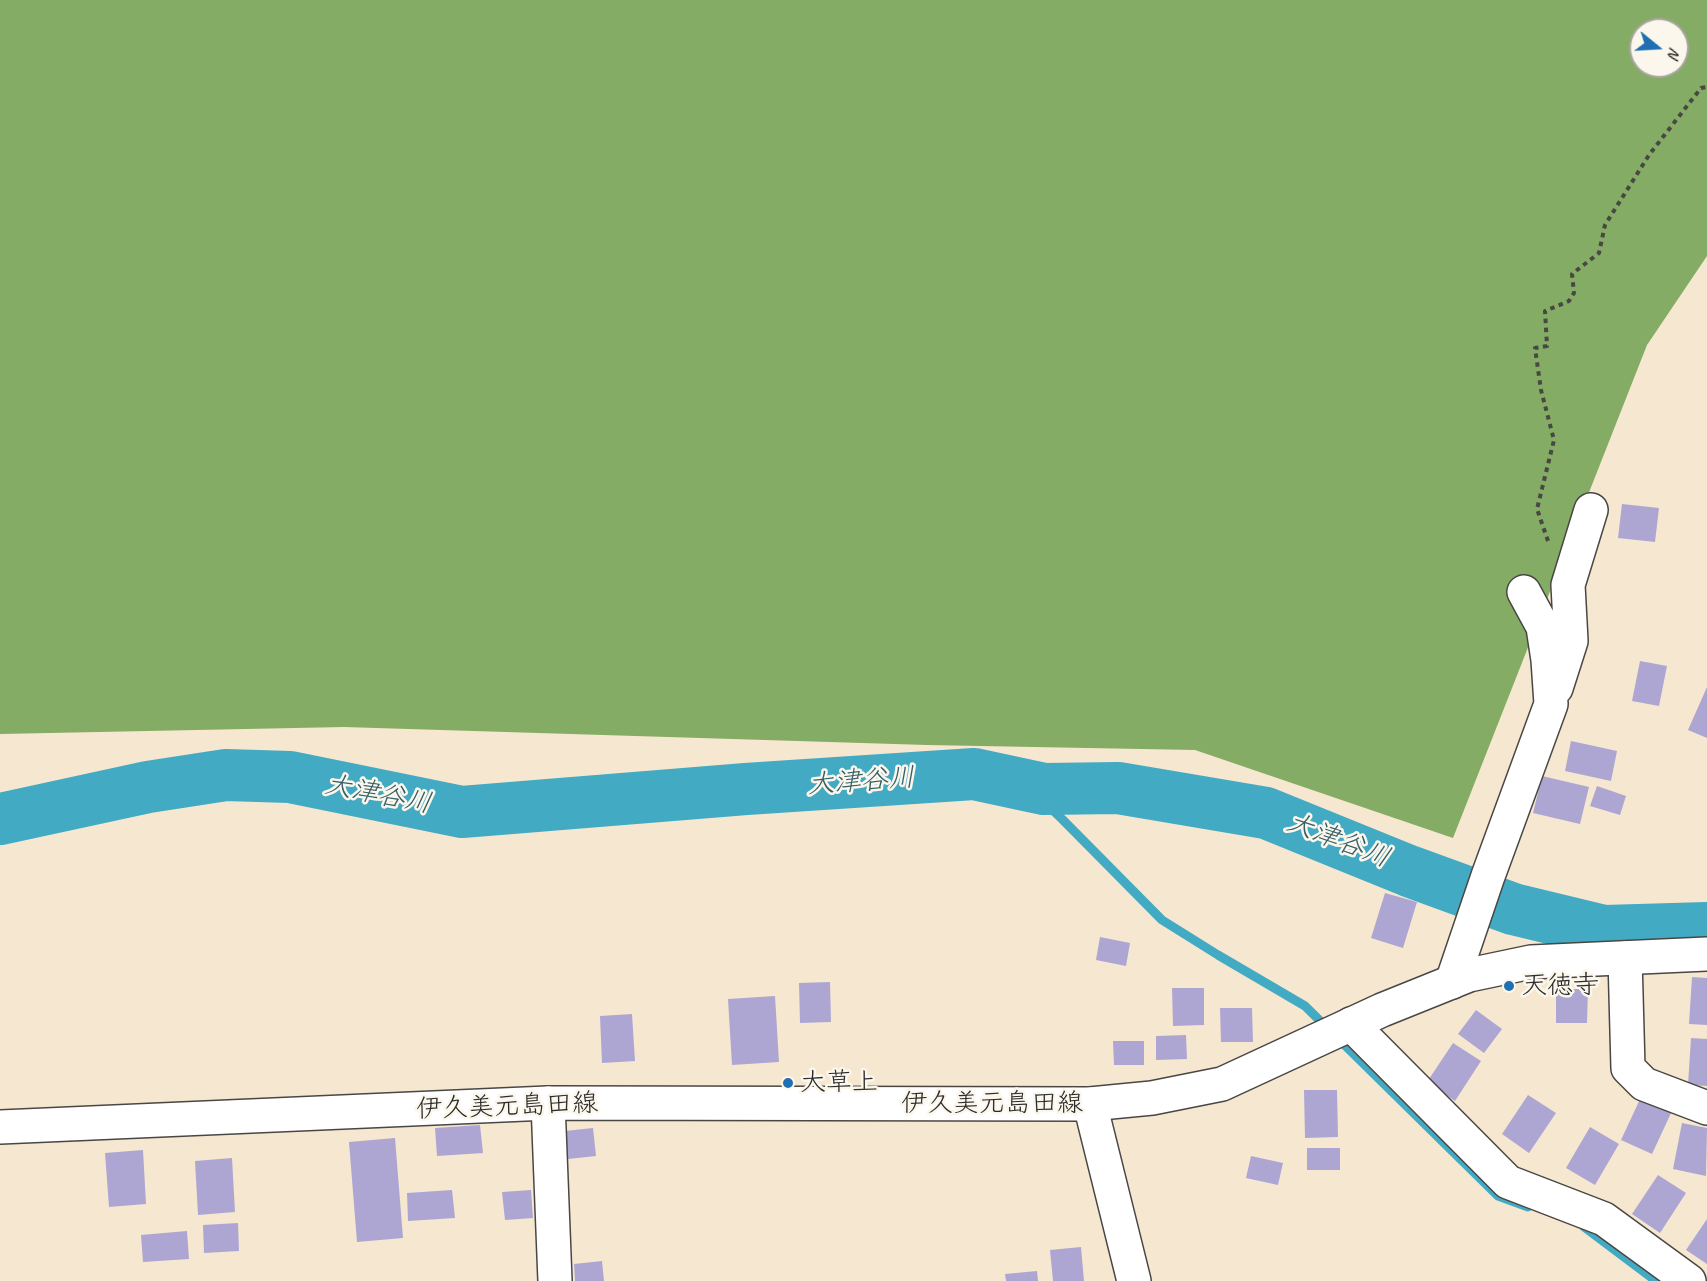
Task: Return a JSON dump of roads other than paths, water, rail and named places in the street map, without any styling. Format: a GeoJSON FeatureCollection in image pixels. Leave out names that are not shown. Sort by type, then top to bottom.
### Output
{"type":"FeatureCollection","features":[{"type":"Feature","properties":{"kind":"main road"},"geometry":{"type":"LineString","coordinates":[[1452,981],[1551,704],[1571,641],[1568,585],[1591,510]]}},
{"type":"Feature","properties":{"kind":"main road"},"geometry":{"type":"LineString","coordinates":[[1524,592],[1543,627],[1551,704]]}},
{"type":"Feature","properties":{"kind":"main road","name":"伊久美元島田線"},"geometry":{"type":"LineString","coordinates":[[0,1127],[548,1104],[1090,1104],[1152,1098],[1222,1084],[1351,1024],[1469,975],[1531,962],[1707,954]]}},
{"type":"Feature","properties":{"kind":"main road"},"geometry":{"type":"LineString","coordinates":[[1625,958],[1628,1068],[1644,1084],[1707,1108]]}},
{"type":"Feature","properties":{"kind":"main road"},"geometry":{"type":"LineString","coordinates":[[1351,1024],[1508,1182],[1604,1219],[1689,1281]]}},
{"type":"Feature","properties":{"kind":"main road"},"geometry":{"type":"LineString","coordinates":[[548,1104],[555,1281]]}},
{"type":"Feature","properties":{"kind":"main road"},"geometry":{"type":"LineString","coordinates":[[1090,1104],[1134,1281]]}},
{"type":"Feature","properties":{"kind":"waterway","name":"大津谷川"},"geometry":{"type":"LineString","coordinates":[[0,819],[148,787],[226,775],[290,777],[462,812],[746,789],[974,774],[1044,789],[1118,788],[1266,813],[1409,871],[1513,909],[1604,931],[1707,928]]}},
{"type":"Feature","properties":{"kind":"waterway"},"geometry":{"type":"LineString","coordinates":[[1026,785],[1162,920],[1305,1006],[1498,1196],[1528,1207]]}},
{"type":"Feature","properties":{"kind":"waterway"},"geometry":{"type":"LineString","coordinates":[[1584,1227],[1656,1281]]}},
{"type":"Feature","properties":{"kind":"place","name":"天徳寺"},"geometry":{"type":"Point","coordinates":[1509,986]}},
{"type":"Feature","properties":{"kind":"place","name":"大草上"},"geometry":{"type":"Point","coordinates":[788,1083]}}]}
